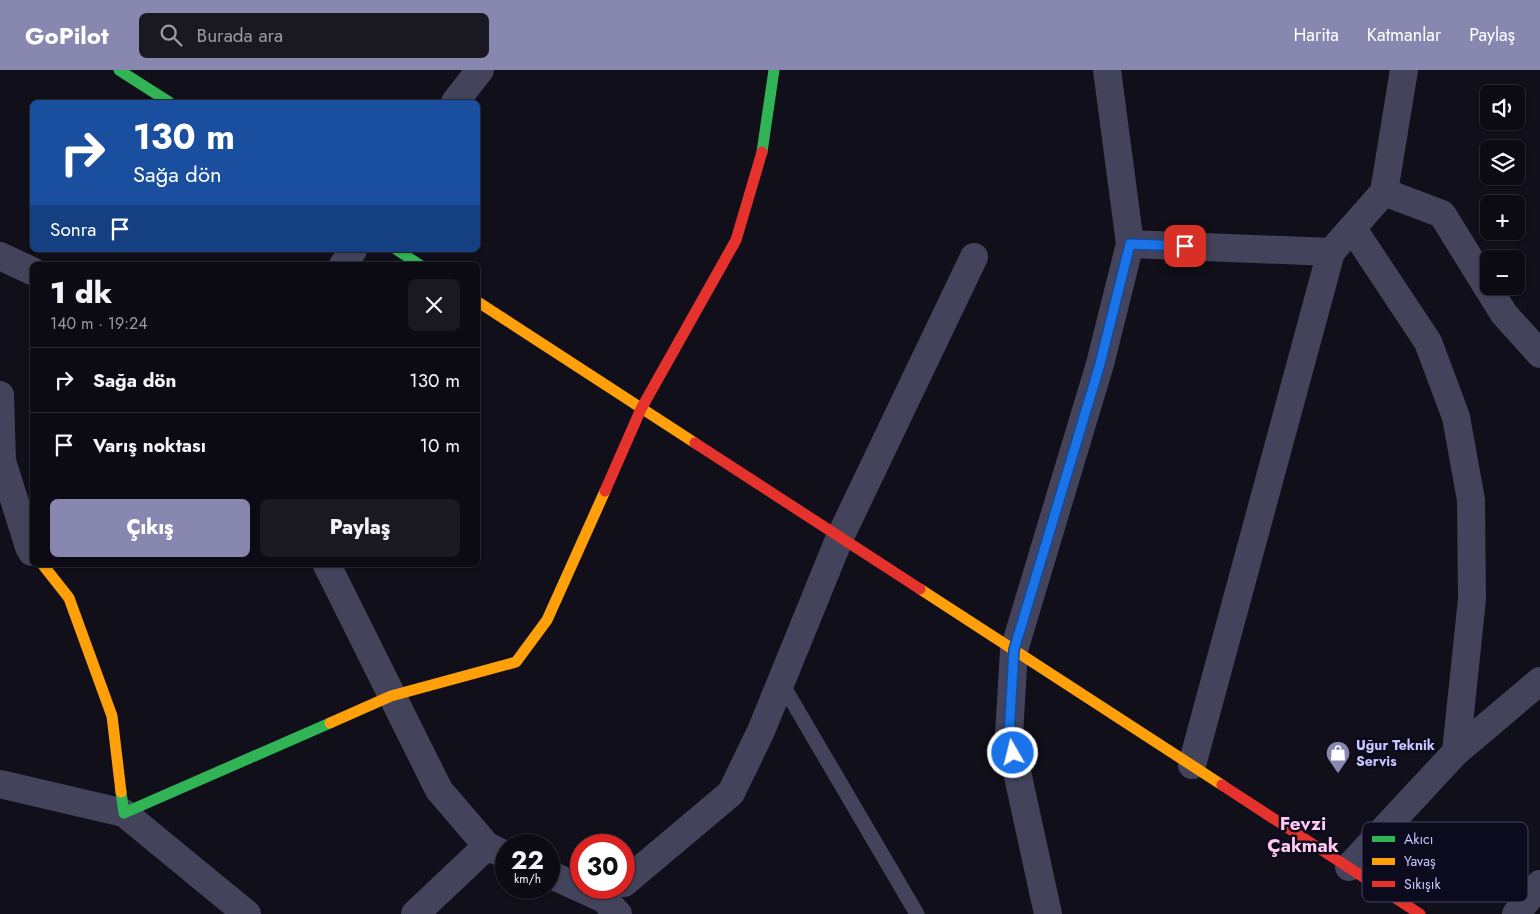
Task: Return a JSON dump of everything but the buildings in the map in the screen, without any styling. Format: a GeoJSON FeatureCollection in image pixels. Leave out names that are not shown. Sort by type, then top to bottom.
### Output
{"type":"FeatureCollection","features":[{"type":"Feature","properties":{"kind":"street"},"geometry":{"type":"LineString","coordinates":[[119,70],[166,100]]}},
{"type":"Feature","properties":{"kind":"street"},"geometry":{"type":"LineString","coordinates":[[457,100],[480,70]]}},
{"type":"Feature","properties":{"kind":"street"},"geometry":{"type":"LineString","coordinates":[[124,812],[391,696],[516,662],[547,620],[641,409],[736,240],[763,148],[774,70]]}},
{"type":"Feature","properties":{"kind":"street"},"geometry":{"type":"LineString","coordinates":[[1048,914],[1009,735],[1014,650],[1100,364],[1130,244],[1107,70]]}},
{"type":"Feature","properties":{"kind":"street"},"geometry":{"type":"LineString","coordinates":[[1192,766],[1331,252],[1384,192],[1404,70]]}},
{"type":"Feature","properties":{"kind":"street"},"geometry":{"type":"LineString","coordinates":[[1384,192],[1442,214],[1504,314],[1540,354]]}},
{"type":"Feature","properties":{"kind":"street"},"geometry":{"type":"LineString","coordinates":[[1353,229],[1428,342],[1456,418],[1471,500],[1472,599],[1456,752]]}},
{"type":"Feature","properties":{"kind":"street"},"geometry":{"type":"LineString","coordinates":[[1130,244],[1331,252]]}},
{"type":"Feature","properties":{"kind":"street"},"geometry":{"type":"LineString","coordinates":[[400,252],[415,262]]}},
{"type":"Feature","properties":{"kind":"street"},"geometry":{"type":"LineString","coordinates":[[0,256],[30,270]]}},
{"type":"Feature","properties":{"kind":"street"},"geometry":{"type":"LineString","coordinates":[[635,879],[731,794],[761,731],[840,537],[974,257]]}},
{"type":"Feature","properties":{"kind":"street"},"geometry":{"type":"LineString","coordinates":[[480,303],[1362,876]]}},
{"type":"Feature","properties":{"kind":"street"},"geometry":{"type":"LineString","coordinates":[[0,395],[2,461],[30,549]]}},
{"type":"Feature","properties":{"kind":"street"},"geometry":{"type":"LineString","coordinates":[[45,567],[69,598],[112,716],[124,812]]}},
{"type":"Feature","properties":{"kind":"street"},"geometry":{"type":"LineString","coordinates":[[328,567],[439,790],[495,849]]}},
{"type":"Feature","properties":{"kind":"street"},"geometry":{"type":"LineString","coordinates":[[1391,822],[1456,752],[1540,682]]}},
{"type":"Feature","properties":{"kind":"street"},"geometry":{"type":"LineString","coordinates":[[0,784],[124,812],[247,914]]}},
{"type":"Feature","properties":{"kind":"street"},"geometry":{"type":"LineString","coordinates":[[416,914],[495,853]]}},
{"type":"Feature","properties":{"kind":"street"},"geometry":{"type":"LineString","coordinates":[[1349,867],[1362,853]]}},
{"type":"Feature","properties":{"kind":"street"},"geometry":{"type":"LineString","coordinates":[[1528,899],[1540,884]]}},
{"type":"Feature","properties":{"kind":"street"},"geometry":{"type":"LineString","coordinates":[[1402,902],[1420,914]]}},
{"type":"Feature","properties":{"kind":"street"},"geometry":{"type":"LineString","coordinates":[[1516,914],[1526,902]]}},
{"type":"Feature","properties":{"kind":"lane"},"geometry":{"type":"LineString","coordinates":[[781,682],[917,914]]}},
{"type":"Feature","properties":{"kind":"traffic: fast"},"geometry":{"type":"LineString","coordinates":[[119,70],[166,100]]}},
{"type":"Feature","properties":{"kind":"traffic: fast"},"geometry":{"type":"LineString","coordinates":[[762,152],[774,70]]}},
{"type":"Feature","properties":{"kind":"traffic: fast"},"geometry":{"type":"LineString","coordinates":[[400,252],[415,262]]}},
{"type":"Feature","properties":{"kind":"traffic: fast"},"geometry":{"type":"LineString","coordinates":[[121,792],[124,813],[330,723]]}},
{"type":"Feature","properties":{"kind":"traffic: slow"},"geometry":{"type":"LineString","coordinates":[[480,303],[695,443]]}},
{"type":"Feature","properties":{"kind":"traffic: slow"},"geometry":{"type":"LineString","coordinates":[[330,723],[391,696],[516,662],[547,620],[605,491]]}},
{"type":"Feature","properties":{"kind":"traffic: slow"},"geometry":{"type":"LineString","coordinates":[[45,567],[69,598],[112,716],[121,792]]}},
{"type":"Feature","properties":{"kind":"traffic: slow"},"geometry":{"type":"LineString","coordinates":[[920,589],[1222,785]]}},
{"type":"Feature","properties":{"kind":"traffic: jam"},"geometry":{"type":"LineString","coordinates":[[605,491],[641,409],[736,240],[762,152]]}},
{"type":"Feature","properties":{"kind":"traffic: jam"},"geometry":{"type":"LineString","coordinates":[[695,443],[920,589]]}},
{"type":"Feature","properties":{"kind":"traffic: jam"},"geometry":{"type":"LineString","coordinates":[[1222,785],[1362,876]]}},
{"type":"Feature","properties":{"kind":"traffic: jam"},"geometry":{"type":"LineString","coordinates":[[1402,902],[1420,914]]}},
{"type":"Feature","properties":{"kind":"place","name":"Uğur Teknik Servis"},"geometry":{"type":"Point","coordinates":[1338,774]}},
{"type":"Feature","properties":{"kind":"district","name":"Fevzi Çakmak"},"geometry":{"type":"Point","coordinates":[1303,834]}},
{"type":"Feature","properties":{"kind":"route"},"geometry":{"type":"LineString","coordinates":[[1013,753],[1009,735],[1014,650],[1100,364],[1130,244],[1185,246]]}}]}
